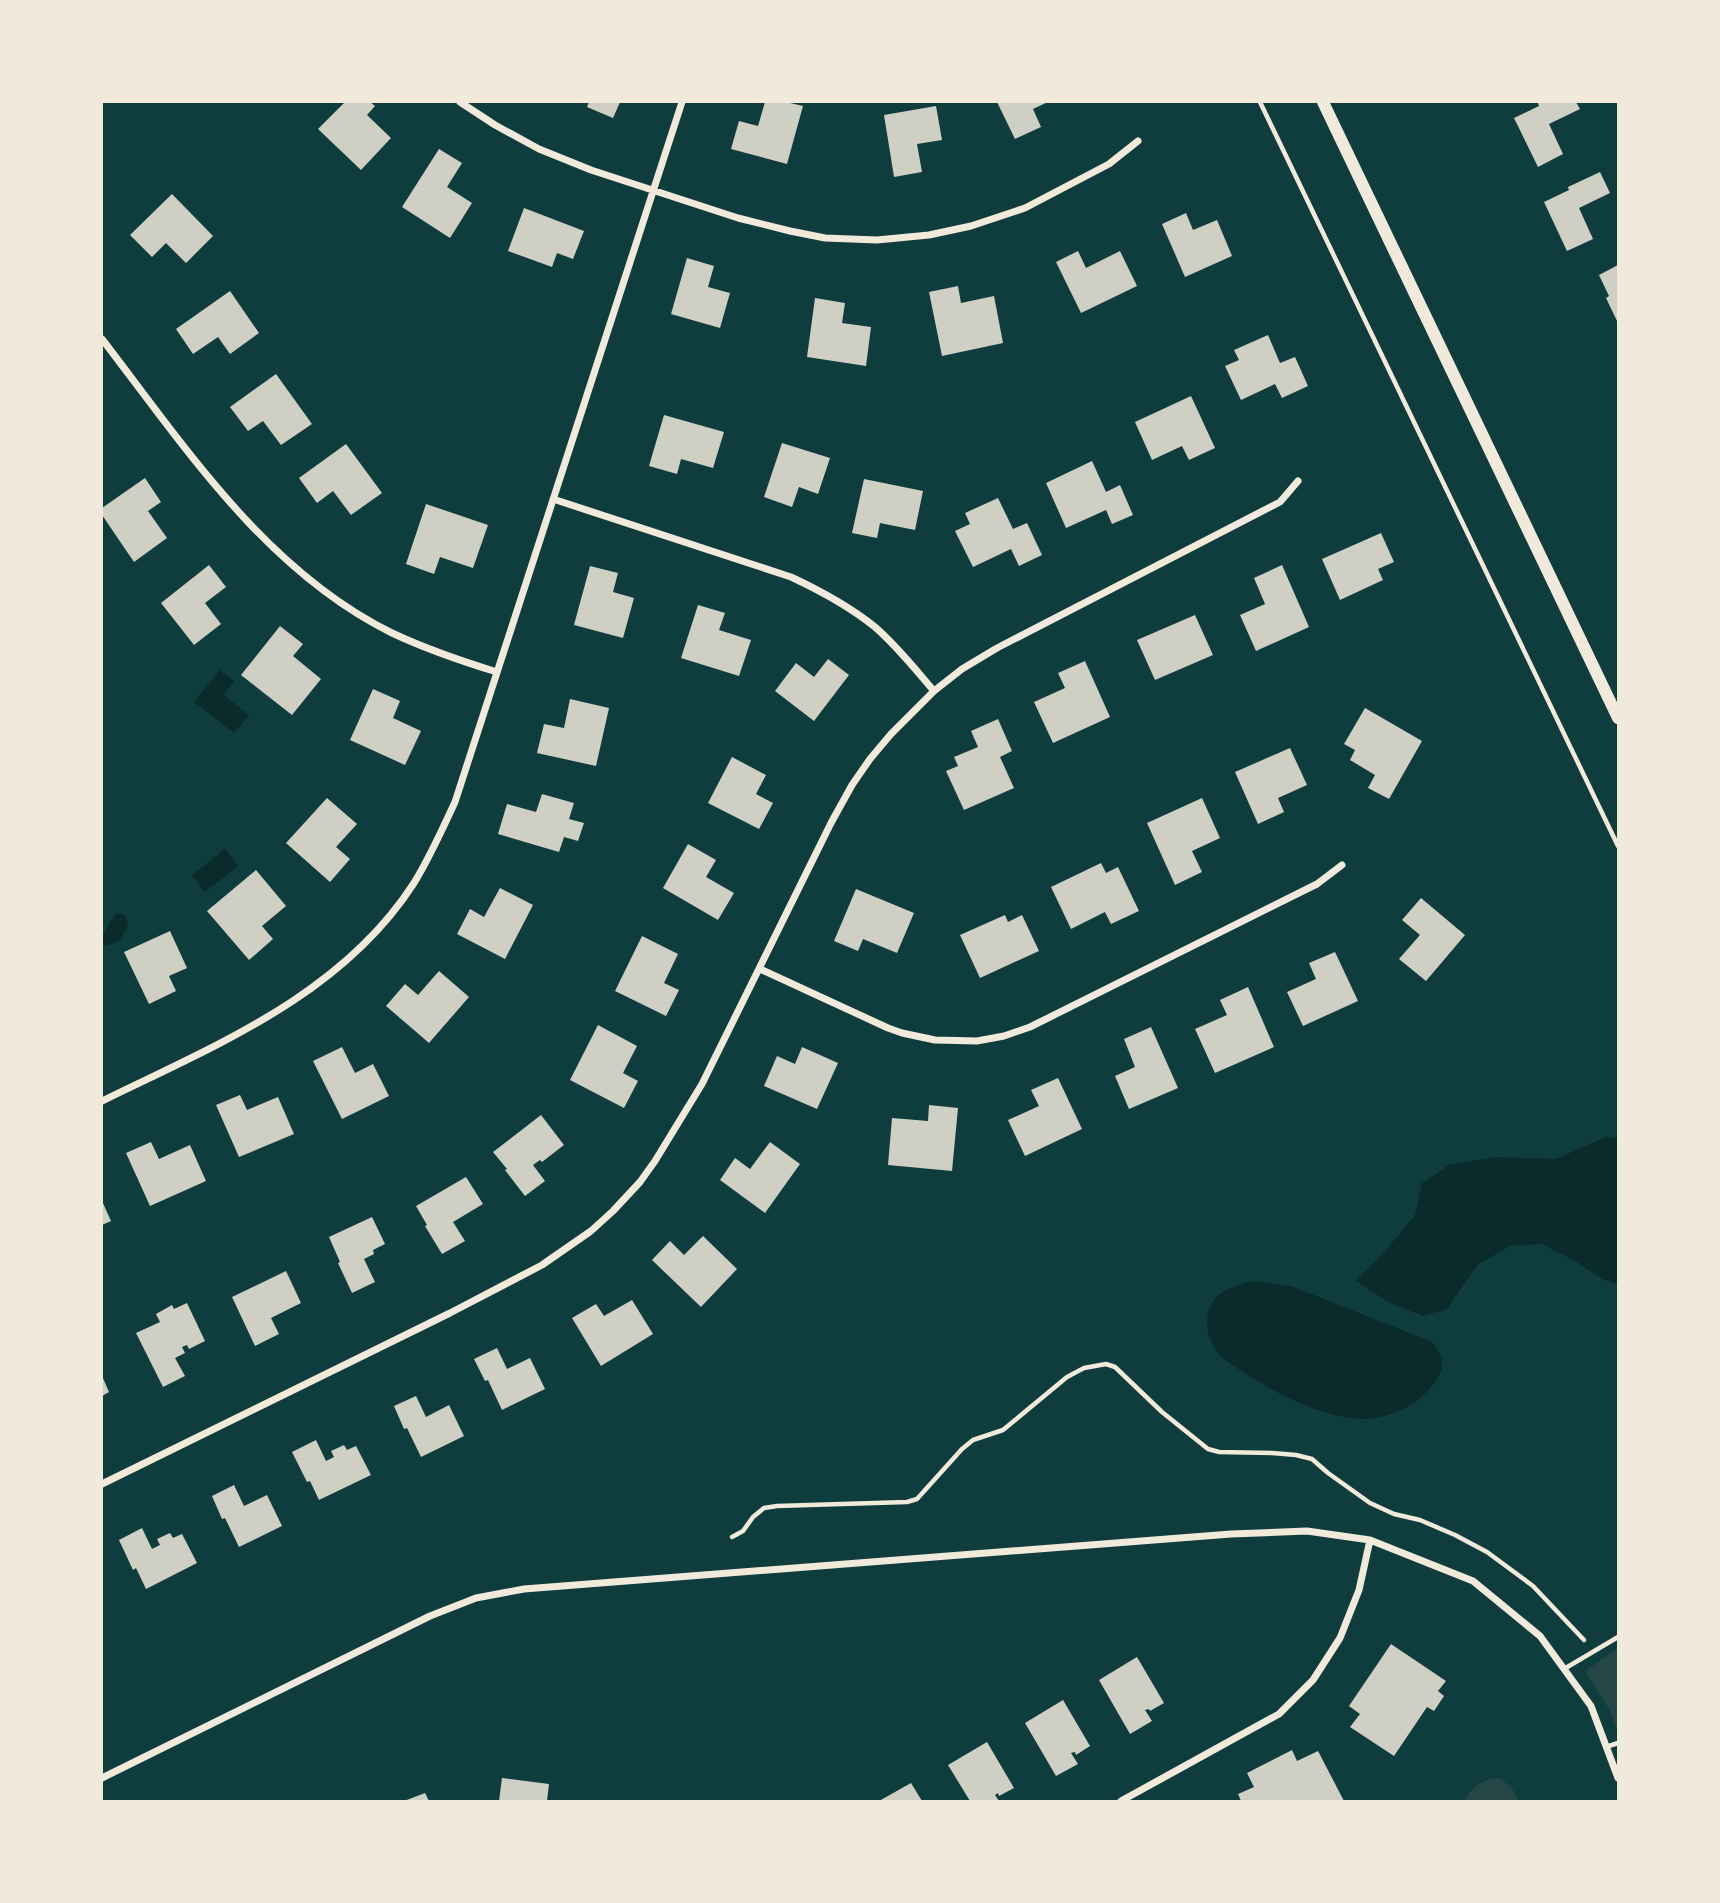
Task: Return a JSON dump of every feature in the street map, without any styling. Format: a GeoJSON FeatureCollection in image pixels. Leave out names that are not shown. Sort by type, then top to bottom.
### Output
{"type":"FeatureCollection","features":[{"type":"Feature","properties":{"kind":"main road"},"geometry":{"type":"LineString","coordinates":[[1323,102],[1619,718]]}},
{"type":"Feature","properties":{"kind":"street"},"geometry":{"type":"LineString","coordinates":[[460,102],[538,149],[652,191],[790,231],[825,237],[877,240],[929,235],[971,226],[1025,208],[1109,164],[1138,141]]}},
{"type":"Feature","properties":{"kind":"street"},"geometry":{"type":"LineString","coordinates":[[102,1101],[244,1031],[294,1001],[369,940],[396,909],[434,849],[455,802],[682,102]]}},
{"type":"Feature","properties":{"kind":"street"},"geometry":{"type":"LineString","coordinates":[[102,339],[229,502],[306,577],[352,610],[391,632],[443,655],[497,672]]}},
{"type":"Feature","properties":{"kind":"street"},"geometry":{"type":"LineString","coordinates":[[102,1484],[531,1272],[591,1231],[640,1182],[661,1152],[702,1084],[831,823],[852,785],[891,734],[934,691],[997,648],[1280,502],[1298,481]]}},
{"type":"Feature","properties":{"kind":"street"},"geometry":{"type":"LineString","coordinates":[[553,499],[791,577],[818,589],[848,606],[875,628],[934,691]]}},
{"type":"Feature","properties":{"kind":"street"},"geometry":{"type":"LineString","coordinates":[[760,969],[902,1033],[935,1041],[977,1041],[1030,1027],[1317,884],[1342,865]]}},
{"type":"Feature","properties":{"kind":"street"},"geometry":{"type":"LineString","coordinates":[[102,1778],[430,1616],[476,1598],[524,1589],[1230,1534],[1307,1531],[1370,1540],[1473,1581],[1540,1636],[1591,1706],[1619,1778]]}},
{"type":"Feature","properties":{"kind":"street"},"geometry":{"type":"LineString","coordinates":[[1121,1801],[1279,1714],[1313,1680],[1340,1638],[1359,1590],[1370,1540]]}},
{"type":"Feature","properties":{"kind":"lane"},"geometry":{"type":"LineString","coordinates":[[1564,1669],[1619,1637]]}},
{"type":"Feature","properties":{"kind":"lane"},"geometry":{"type":"LineString","coordinates":[[1606,1747],[1619,1743]]}},
{"type":"Feature","properties":{"kind":"path"},"geometry":{"type":"LineString","coordinates":[[1260,102],[1619,846]]}},
{"type":"Feature","properties":{"kind":"path"},"geometry":{"type":"LineString","coordinates":[[732,1537],[743,1531],[752,1517],[764,1508],[907,1502],[917,1499],[973,1440],[1003,1430],[1067,1377],[1084,1367],[1106,1364],[1115,1367],[1161,1412],[1208,1449],[1219,1452],[1296,1455],[1312,1459],[1370,1503],[1394,1514],[1432,1525],[1487,1552],[1533,1586],[1584,1640]]}},
{"type":"Feature","properties":{"kind":"shaded area"},"geometry":{"type":"Polygon","coordinates":[[[220,670],[234,681],[224,695],[249,715],[234,733],[194,702],[220,670]]]}},
{"type":"Feature","properties":{"kind":"shaded area"},"geometry":{"type":"Polygon","coordinates":[[[225,849],[238,866],[205,892],[192,875],[225,849]]]}},
{"type":"Feature","properties":{"kind":"shaded area"},"geometry":{"type":"Polygon","coordinates":[[[120,913],[126,916],[128,928],[123,933],[124,936],[114,943],[102,945],[102,932],[106,932],[115,915],[120,913]]]}},
{"type":"Feature","properties":{"kind":"shaded area"},"geometry":{"type":"Polygon","coordinates":[[[1606,1137],[1618,1138],[1618,1284],[1604,1280],[1542,1244],[1510,1246],[1477,1265],[1447,1309],[1423,1316],[1390,1303],[1356,1281],[1415,1215],[1422,1183],[1449,1165],[1495,1157],[1556,1159],[1606,1137]]]}},
{"type":"Feature","properties":{"kind":"shaded area"},"geometry":{"type":"Polygon","coordinates":[[[1251,1281],[1291,1286],[1432,1342],[1441,1358],[1440,1374],[1419,1399],[1402,1410],[1383,1417],[1347,1418],[1315,1409],[1283,1395],[1223,1359],[1210,1340],[1208,1314],[1214,1300],[1218,1295],[1251,1281]]]}},
{"type":"Feature","properties":{"kind":"shaded area"},"geometry":{"type":"Polygon","coordinates":[[[1618,1648],[1616,1728],[1609,1709],[1585,1671],[1618,1648]]]}},
{"type":"Feature","properties":{"kind":"shaded area"},"geometry":{"type":"Polygon","coordinates":[[[1499,1778],[1513,1790],[1517,1801],[1464,1801],[1478,1785],[1499,1778]]]}},
{"type":"Feature","properties":{"kind":"building"},"geometry":{"type":"Polygon","coordinates":[[[345,102],[370,102],[375,106],[367,115],[391,138],[361,170],[318,129],[345,102]]]}},
{"type":"Feature","properties":{"kind":"building"},"geometry":{"type":"Polygon","coordinates":[[[589,102],[620,102],[613,118],[587,107],[589,102]]]}},
{"type":"Feature","properties":{"kind":"building"},"geometry":{"type":"Polygon","coordinates":[[[765,102],[786,102],[803,106],[787,164],[731,149],[739,121],[758,126],[765,102]]]}},
{"type":"Feature","properties":{"kind":"building"},"geometry":{"type":"Polygon","coordinates":[[[997,102],[1048,102],[1033,109],[1041,127],[1015,139],[997,102]]]}},
{"type":"Feature","properties":{"kind":"building"},"geometry":{"type":"Polygon","coordinates":[[[1542,102],[1576,102],[1580,109],[1549,124],[1563,154],[1538,167],[1514,118],[1542,102]]]}},
{"type":"Feature","properties":{"kind":"building"},"geometry":{"type":"Polygon","coordinates":[[[936,106],[942,140],[917,144],[922,172],[894,177],[884,115],[936,106]]]}},
{"type":"Feature","properties":{"kind":"building"},"geometry":{"type":"Polygon","coordinates":[[[439,149],[462,163],[447,187],[472,203],[450,238],[402,207],[439,149]]]}},
{"type":"Feature","properties":{"kind":"building"},"geometry":{"type":"Polygon","coordinates":[[[1600,172],[1610,193],[1579,208],[1593,239],[1567,251],[1544,202],[1600,172]]]}},
{"type":"Feature","properties":{"kind":"building"},"geometry":{"type":"Polygon","coordinates":[[[172,194],[213,236],[186,263],[166,243],[152,257],[130,235],[172,194]]]}},
{"type":"Feature","properties":{"kind":"building"},"geometry":{"type":"Polygon","coordinates":[[[524,208],[584,231],[573,259],[557,253],[552,267],[508,251],[524,208]]]}},
{"type":"Feature","properties":{"kind":"building"},"geometry":{"type":"Polygon","coordinates":[[[1186,213],[1193,230],[1217,220],[1232,256],[1185,277],[1162,224],[1186,213]]]}},
{"type":"Feature","properties":{"kind":"building"},"geometry":{"type":"Polygon","coordinates":[[[1078,251],[1086,268],[1120,251],[1137,286],[1081,313],[1056,262],[1078,251]]]}},
{"type":"Feature","properties":{"kind":"building"},"geometry":{"type":"Polygon","coordinates":[[[687,258],[714,266],[708,287],[730,293],[720,328],[671,314],[687,258]]]}},
{"type":"Feature","properties":{"kind":"building"},"geometry":{"type":"Polygon","coordinates":[[[1618,265],[1618,323],[1599,275],[1618,265]]]}},
{"type":"Feature","properties":{"kind":"building"},"geometry":{"type":"Polygon","coordinates":[[[958,286],[961,303],[994,296],[1003,343],[942,356],[929,292],[958,286]]]}},
{"type":"Feature","properties":{"kind":"building"},"geometry":{"type":"Polygon","coordinates":[[[230,291],[259,333],[230,354],[218,337],[193,354],[176,329],[230,291]]]}},
{"type":"Feature","properties":{"kind":"building"},"geometry":{"type":"Polygon","coordinates":[[[815,298],[845,303],[842,323],[871,327],[866,366],[807,357],[815,298]]]}},
{"type":"Feature","properties":{"kind":"building"},"geometry":{"type":"Polygon","coordinates":[[[1268,335],[1280,363],[1295,357],[1308,386],[1282,398],[1275,384],[1241,400],[1225,366],[1239,360],[1234,350],[1268,335]]]}},
{"type":"Feature","properties":{"kind":"building"},"geometry":{"type":"Polygon","coordinates":[[[276,374],[312,424],[281,445],[263,421],[248,431],[230,407],[276,374]]]}},
{"type":"Feature","properties":{"kind":"building"},"geometry":{"type":"Polygon","coordinates":[[[1191,396],[1215,448],[1189,460],[1182,446],[1152,460],[1135,422],[1191,396]]]}},
{"type":"Feature","properties":{"kind":"building"},"geometry":{"type":"Polygon","coordinates":[[[664,415],[724,432],[713,468],[681,459],[677,474],[649,466],[664,415]]]}},
{"type":"Feature","properties":{"kind":"building"},"geometry":{"type":"Polygon","coordinates":[[[782,443],[830,458],[818,494],[799,487],[792,507],[764,497],[782,443]]]}},
{"type":"Feature","properties":{"kind":"building"},"geometry":{"type":"Polygon","coordinates":[[[346,444],[382,493],[351,515],[333,491],[317,503],[299,478],[346,444]]]}},
{"type":"Feature","properties":{"kind":"building"},"geometry":{"type":"Polygon","coordinates":[[[1092,461],[1106,492],[1120,485],[1133,515],[1112,524],[1106,510],[1066,528],[1046,483],[1092,461]]]}},
{"type":"Feature","properties":{"kind":"building"},"geometry":{"type":"Polygon","coordinates":[[[145,478],[161,502],[148,511],[167,538],[134,562],[102,515],[102,508],[145,478]]]}},
{"type":"Feature","properties":{"kind":"building"},"geometry":{"type":"Polygon","coordinates":[[[864,479],[923,491],[915,530],[880,523],[877,538],[852,533],[864,479]]]}},
{"type":"Feature","properties":{"kind":"building"},"geometry":{"type":"Polygon","coordinates":[[[998,498],[1013,529],[1027,523],[1042,555],[1019,566],[1011,549],[973,567],[955,531],[970,524],[965,513],[998,498]]]}},
{"type":"Feature","properties":{"kind":"building"},"geometry":{"type":"Polygon","coordinates":[[[426,504],[488,525],[473,568],[440,557],[434,574],[406,564],[426,504]]]}},
{"type":"Feature","properties":{"kind":"building"},"geometry":{"type":"Polygon","coordinates":[[[1381,533],[1394,562],[1378,569],[1383,580],[1340,600],[1322,559],[1381,533]]]}},
{"type":"Feature","properties":{"kind":"building"},"geometry":{"type":"Polygon","coordinates":[[[209,565],[226,587],[205,603],[221,624],[194,645],[161,603],[209,565]]]}},
{"type":"Feature","properties":{"kind":"building"},"geometry":{"type":"Polygon","coordinates":[[[1282,565],[1309,627],[1256,651],[1240,615],[1265,604],[1254,578],[1282,565]]]}},
{"type":"Feature","properties":{"kind":"building"},"geometry":{"type":"Polygon","coordinates":[[[590,566],[618,573],[613,592],[634,598],[623,638],[574,625],[590,566]]]}},
{"type":"Feature","properties":{"kind":"building"},"geometry":{"type":"Polygon","coordinates":[[[698,605],[725,613],[719,630],[751,640],[739,676],[681,658],[698,605]]]}},
{"type":"Feature","properties":{"kind":"building"},"geometry":{"type":"Polygon","coordinates":[[[1195,615],[1213,655],[1155,680],[1137,640],[1195,615]]]}},
{"type":"Feature","properties":{"kind":"building"},"geometry":{"type":"Polygon","coordinates":[[[280,626],[303,644],[293,656],[321,679],[292,715],[241,675],[280,626]]]}},
{"type":"Feature","properties":{"kind":"building"},"geometry":{"type":"Polygon","coordinates":[[[828,659],[849,675],[814,721],[775,691],[796,663],[814,677],[828,659]]]}},
{"type":"Feature","properties":{"kind":"building"},"geometry":{"type":"Polygon","coordinates":[[[1085,661],[1110,717],[1053,743],[1034,702],[1065,688],[1058,673],[1085,661]]]}},
{"type":"Feature","properties":{"kind":"building"},"geometry":{"type":"Polygon","coordinates":[[[373,689],[400,701],[393,718],[421,731],[405,765],[350,740],[373,689]]]}},
{"type":"Feature","properties":{"kind":"building"},"geometry":{"type":"Polygon","coordinates":[[[570,699],[609,708],[596,766],[537,753],[544,724],[564,728],[570,699]]]}},
{"type":"Feature","properties":{"kind":"building"},"geometry":{"type":"Polygon","coordinates":[[[1365,708],[1422,741],[1389,799],[1368,788],[1375,775],[1350,760],[1355,750],[1344,744],[1365,708]]]}},
{"type":"Feature","properties":{"kind":"building"},"geometry":{"type":"Polygon","coordinates":[[[998,719],[1012,751],[1000,757],[1014,788],[964,810],[946,771],[958,766],[954,757],[978,747],[971,731],[998,719]]]}},
{"type":"Feature","properties":{"kind":"building"},"geometry":{"type":"Polygon","coordinates":[[[1290,748],[1307,785],[1278,798],[1284,812],[1258,824],[1235,772],[1290,748]]]}},
{"type":"Feature","properties":{"kind":"building"},"geometry":{"type":"Polygon","coordinates":[[[732,757],[766,775],[756,794],[773,803],[759,829],[708,803],[732,757]]]}},
{"type":"Feature","properties":{"kind":"building"},"geometry":{"type":"Polygon","coordinates":[[[542,794],[574,803],[569,819],[584,823],[578,841],[564,837],[559,852],[498,834],[507,804],[536,812],[542,794]]]}},
{"type":"Feature","properties":{"kind":"building"},"geometry":{"type":"Polygon","coordinates":[[[327,798],[357,824],[336,847],[350,859],[330,882],[286,843],[327,798]]]}},
{"type":"Feature","properties":{"kind":"building"},"geometry":{"type":"Polygon","coordinates":[[[1202,798],[1220,838],[1192,851],[1202,872],[1175,885],[1147,823],[1202,798]]]}},
{"type":"Feature","properties":{"kind":"building"},"geometry":{"type":"Polygon","coordinates":[[[688,844],[716,860],[706,877],[734,893],[718,920],[663,888],[688,844]]]}},
{"type":"Feature","properties":{"kind":"building"},"geometry":{"type":"Polygon","coordinates":[[[1101,863],[1106,873],[1118,867],[1139,911],[1111,924],[1105,912],[1071,929],[1051,887],[1101,863]]]}},
{"type":"Feature","properties":{"kind":"building"},"geometry":{"type":"Polygon","coordinates":[[[256,870],[286,906],[262,926],[273,939],[249,960],[207,911],[256,870]]]}},
{"type":"Feature","properties":{"kind":"building"},"geometry":{"type":"Polygon","coordinates":[[[500,888],[533,905],[505,959],[457,934],[470,909],[484,917],[500,888]]]}},
{"type":"Feature","properties":{"kind":"building"},"geometry":{"type":"Polygon","coordinates":[[[856,889],[914,913],[897,953],[863,939],[858,951],[834,941],[856,889]]]}},
{"type":"Feature","properties":{"kind":"building"},"geometry":{"type":"Polygon","coordinates":[[[1421,898],[1465,935],[1426,981],[1399,959],[1420,935],[1402,920],[1421,898]]]}},
{"type":"Feature","properties":{"kind":"building"},"geometry":{"type":"Polygon","coordinates":[[[1005,915],[1008,922],[1022,915],[1039,951],[980,978],[960,935],[1005,915]]]}},
{"type":"Feature","properties":{"kind":"building"},"geometry":{"type":"Polygon","coordinates":[[[170,931],[187,968],[169,976],[176,991],[149,1004],[124,952],[170,931]]]}},
{"type":"Feature","properties":{"kind":"building"},"geometry":{"type":"Polygon","coordinates":[[[642,936],[678,954],[664,983],[679,990],[666,1016],[615,991],[642,936]]]}},
{"type":"Feature","properties":{"kind":"building"},"geometry":{"type":"Polygon","coordinates":[[[1335,952],[1358,1001],[1303,1026],[1287,992],[1316,979],[1309,963],[1335,952]]]}},
{"type":"Feature","properties":{"kind":"building"},"geometry":{"type":"Polygon","coordinates":[[[439,971],[469,997],[429,1043],[386,1006],[405,984],[418,995],[439,971]]]}},
{"type":"Feature","properties":{"kind":"building"},"geometry":{"type":"Polygon","coordinates":[[[1248,987],[1274,1047],[1215,1073],[1195,1029],[1227,1015],[1220,1000],[1248,987]]]}},
{"type":"Feature","properties":{"kind":"building"},"geometry":{"type":"Polygon","coordinates":[[[598,1025],[637,1046],[623,1073],[638,1081],[624,1108],[570,1080],[598,1025]]]}},
{"type":"Feature","properties":{"kind":"building"},"geometry":{"type":"Polygon","coordinates":[[[1151,1027],[1178,1088],[1129,1109],[1115,1076],[1135,1067],[1124,1039],[1151,1027]]]}},
{"type":"Feature","properties":{"kind":"building"},"geometry":{"type":"Polygon","coordinates":[[[342,1047],[355,1073],[373,1064],[389,1096],[342,1119],[313,1061],[342,1047]]]}},
{"type":"Feature","properties":{"kind":"building"},"geometry":{"type":"Polygon","coordinates":[[[802,1047],[838,1063],[817,1109],[764,1086],[777,1056],[795,1064],[802,1047]]]}},
{"type":"Feature","properties":{"kind":"building"},"geometry":{"type":"Polygon","coordinates":[[[1058,1078],[1082,1129],[1025,1156],[1008,1120],[1039,1106],[1031,1090],[1058,1078]]]}},
{"type":"Feature","properties":{"kind":"building"},"geometry":{"type":"Polygon","coordinates":[[[240,1095],[247,1110],[278,1097],[294,1134],[239,1157],[216,1105],[240,1095]]]}},
{"type":"Feature","properties":{"kind":"building"},"geometry":{"type":"Polygon","coordinates":[[[929,1105],[958,1108],[952,1171],[888,1165],[892,1118],[928,1121],[929,1105]]]}},
{"type":"Feature","properties":{"kind":"building"},"geometry":{"type":"Polygon","coordinates":[[[541,1115],[564,1145],[542,1162],[540,1160],[533,1165],[545,1181],[525,1196],[493,1152],[541,1115]]]}},
{"type":"Feature","properties":{"kind":"building"},"geometry":{"type":"Polygon","coordinates":[[[151,1142],[159,1159],[190,1145],[206,1181],[150,1206],[126,1153],[151,1142]]]}},
{"type":"Feature","properties":{"kind":"building"},"geometry":{"type":"Polygon","coordinates":[[[770,1142],[800,1164],[765,1213],[720,1180],[735,1158],[750,1169],[770,1142]]]}},
{"type":"Feature","properties":{"kind":"building"},"geometry":{"type":"Polygon","coordinates":[[[466,1177],[483,1204],[453,1222],[465,1241],[442,1254],[416,1206],[466,1177]]]}},
{"type":"Feature","properties":{"kind":"building"},"geometry":{"type":"Polygon","coordinates":[[[102,1201],[111,1221],[102,1225],[102,1201]]]}},
{"type":"Feature","properties":{"kind":"building"},"geometry":{"type":"Polygon","coordinates":[[[372,1217],[385,1244],[364,1259],[375,1282],[352,1293],[329,1237],[372,1217]]]}},
{"type":"Feature","properties":{"kind":"building"},"geometry":{"type":"Polygon","coordinates":[[[703,1236],[737,1269],[701,1307],[652,1260],[670,1241],[684,1255],[703,1236]]]}},
{"type":"Feature","properties":{"kind":"building"},"geometry":{"type":"Polygon","coordinates":[[[286,1271],[301,1303],[271,1318],[279,1334],[255,1346],[232,1297],[286,1271]]]}},
{"type":"Feature","properties":{"kind":"building"},"geometry":{"type":"Polygon","coordinates":[[[632,1300],[653,1334],[601,1366],[572,1318],[596,1304],[604,1316],[632,1300]]]}},
{"type":"Feature","properties":{"kind":"building"},"geometry":{"type":"Polygon","coordinates":[[[187,1303],[205,1341],[189,1349],[187,1345],[182,1347],[185,1353],[175,1358],[185,1376],[163,1387],[136,1333],[160,1322],[156,1314],[172,1305],[174,1309],[187,1303]]]}},
{"type":"Feature","properties":{"kind":"building"},"geometry":{"type":"Polygon","coordinates":[[[497,1348],[507,1369],[530,1358],[545,1389],[502,1410],[488,1380],[485,1381],[474,1359],[497,1348]]]}},
{"type":"Feature","properties":{"kind":"building"},"geometry":{"type":"Polygon","coordinates":[[[102,1376],[109,1392],[102,1396],[102,1376]]]}},
{"type":"Feature","properties":{"kind":"building"},"geometry":{"type":"Polygon","coordinates":[[[416,1396],[426,1417],[449,1405],[464,1436],[421,1457],[394,1406],[416,1396]]]}},
{"type":"Feature","properties":{"kind":"building"},"geometry":{"type":"Polygon","coordinates":[[[316,1440],[326,1461],[334,1457],[331,1451],[344,1445],[347,1450],[356,1446],[371,1475],[319,1500],[292,1452],[316,1440]]]}},
{"type":"Feature","properties":{"kind":"building"},"geometry":{"type":"Polygon","coordinates":[[[234,1485],[244,1506],[267,1495],[282,1526],[239,1547],[212,1496],[234,1485]]]}},
{"type":"Feature","properties":{"kind":"building"},"geometry":{"type":"Polygon","coordinates":[[[142,1528],[152,1549],[160,1545],[157,1539],[170,1533],[173,1538],[182,1534],[197,1563],[146,1589],[136,1568],[133,1570],[119,1540],[142,1528]]]}},
{"type":"Feature","properties":{"kind":"building"},"geometry":{"type":"Polygon","coordinates":[[[1391,1644],[1446,1681],[1438,1691],[1444,1696],[1434,1711],[1427,1707],[1394,1756],[1350,1727],[1360,1714],[1349,1706],[1391,1644]]]}},
{"type":"Feature","properties":{"kind":"building"},"geometry":{"type":"Polygon","coordinates":[[[1137,1657],[1164,1703],[1150,1711],[1145,1710],[1152,1721],[1130,1734],[1099,1680],[1137,1657]]]}},
{"type":"Feature","properties":{"kind":"building"},"geometry":{"type":"Polygon","coordinates":[[[1063,1700],[1090,1746],[1076,1755],[1075,1752],[1071,1753],[1078,1764],[1056,1776],[1025,1723],[1063,1700]]]}},
{"type":"Feature","properties":{"kind":"building"},"geometry":{"type":"Polygon","coordinates":[[[987,1742],[1014,1788],[999,1796],[998,1793],[995,1795],[999,1801],[970,1801],[948,1765],[987,1742]]]}},
{"type":"Feature","properties":{"kind":"building"},"geometry":{"type":"Polygon","coordinates":[[[1292,1750],[1297,1761],[1318,1751],[1344,1801],[1241,1801],[1238,1794],[1254,1787],[1247,1773],[1292,1750]]]}},
{"type":"Feature","properties":{"kind":"building"},"geometry":{"type":"Polygon","coordinates":[[[502,1778],[549,1784],[547,1801],[499,1801],[502,1778]]]}},
{"type":"Feature","properties":{"kind":"building"},"geometry":{"type":"Polygon","coordinates":[[[911,1783],[922,1801],[879,1801],[911,1783]]]}},
{"type":"Feature","properties":{"kind":"building"},"geometry":{"type":"Polygon","coordinates":[[[425,1793],[429,1801],[404,1801],[425,1793]]]}}]}
